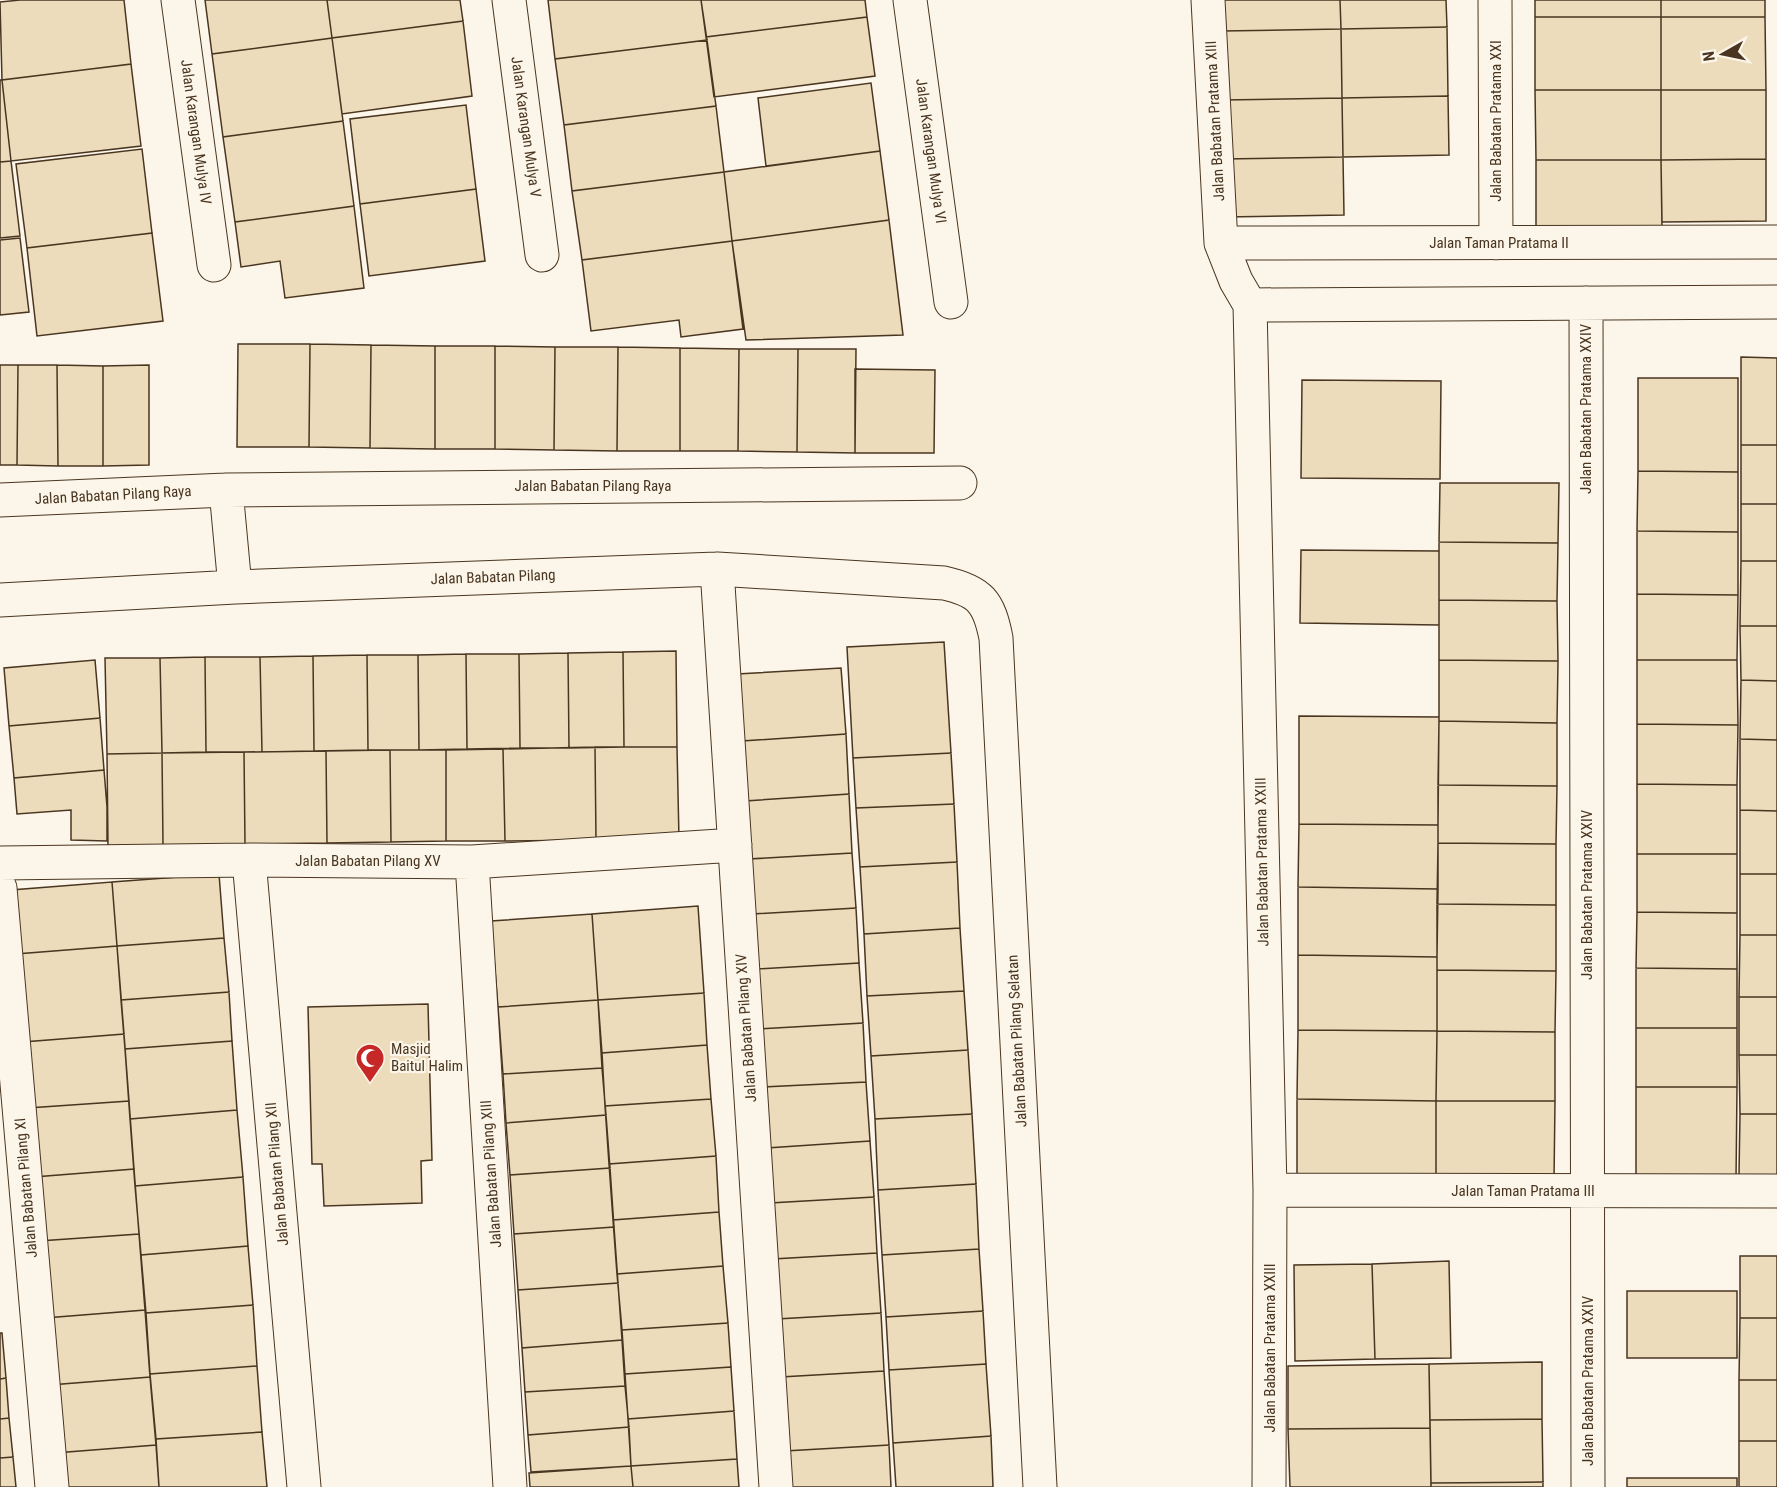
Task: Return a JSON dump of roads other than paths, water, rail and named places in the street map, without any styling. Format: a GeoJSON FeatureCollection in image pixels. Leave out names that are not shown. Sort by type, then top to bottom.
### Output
{"type":"FeatureCollection","features":[{"type":"Feature","properties":{"kind":"street","name":"Jalan Karangan Mulya IV"},"geometry":{"type":"LineString","coordinates":[[178,0],[214,265]]}},
{"type":"Feature","properties":{"kind":"street","name":"Jalan Karangan Mulya V"},"geometry":{"type":"LineString","coordinates":[[509,0],[543,255]]}},
{"type":"Feature","properties":{"kind":"street","name":"Jalan Karangan Mulya VI"},"geometry":{"type":"LineString","coordinates":[[910,0],[951,302]]}},
{"type":"Feature","properties":{"kind":"street","name":"Jalan Babatan Pratama XIII"},"geometry":{"type":"LineString","coordinates":[[1208,0],[1221,243]]}},
{"type":"Feature","properties":{"kind":"street","name":"Jalan Babatan Pratama XXI"},"geometry":{"type":"LineString","coordinates":[[1495,0],[1496,243]]}},
{"type":"Feature","properties":{"kind":"street","name":"Jalan Taman Pratama II"},"geometry":{"type":"LineString","coordinates":[[1221,243],[1777,242]]}},
{"type":"Feature","properties":{"kind":"street","name":"Jalan Babatan Pratama XXIII"},"geometry":{"type":"LineString","coordinates":[[1221,243],[1236,281],[1250,305],[1270,1190],[1269,1487]]}},
{"type":"Feature","properties":{"kind":"street"},"geometry":{"type":"LineString","coordinates":[[1250,305],[1777,302]]}},
{"type":"Feature","properties":{"kind":"street","name":"Jalan Babatan Pratama XXIV"},"geometry":{"type":"LineString","coordinates":[[1586,303],[1588,1487]]}},
{"type":"Feature","properties":{"kind":"street","name":"Jalan Babatan Pilang Raya"},"geometry":{"type":"LineString","coordinates":[[0,500],[227,499],[960,483]]}},
{"type":"Feature","properties":{"kind":"street"},"geometry":{"type":"LineString","coordinates":[[227,499],[234,571]]}},
{"type":"Feature","properties":{"kind":"street","name":"Jalan Babatan Pilang"},"geometry":{"type":"LineString","coordinates":[[0,600],[234,571],[717,569],[944,583],[966,588],[981,599]]}},
{"type":"Feature","properties":{"kind":"street","name":"Jalan Babatan Pilang XIV"},"geometry":{"type":"LineString","coordinates":[[717,569],[776,1487]]}},
{"type":"Feature","properties":{"kind":"street","name":"Jalan Babatan Pilang Selatan"},"geometry":{"type":"LineString","coordinates":[[981,599],[993,619],[996,638],[1040,1487]]}},
{"type":"Feature","properties":{"kind":"street","name":"Jalan Babatan Pilang XV"},"geometry":{"type":"LineString","coordinates":[[0,863],[249,860],[472,862],[735,845]]}},
{"type":"Feature","properties":{"kind":"street","name":"Jalan Babatan Pilang XII"},"geometry":{"type":"LineString","coordinates":[[249,860],[304,1487]]}},
{"type":"Feature","properties":{"kind":"street","name":"Jalan Babatan Pilang XIII"},"geometry":{"type":"LineString","coordinates":[[472,862],[510,1487]]}},
{"type":"Feature","properties":{"kind":"street","name":"Jalan Babatan Pilang XI"},"geometry":{"type":"LineString","coordinates":[[0,888],[52,1487]]}},
{"type":"Feature","properties":{"kind":"street","name":"Jalan Taman Pratama III"},"geometry":{"type":"LineString","coordinates":[[1270,1190],[1777,1191]]}},
{"type":"Feature","properties":{"kind":"place","name":"Masjid Baitul Halim"},"geometry":{"type":"Point","coordinates":[370,1084]}}]}
